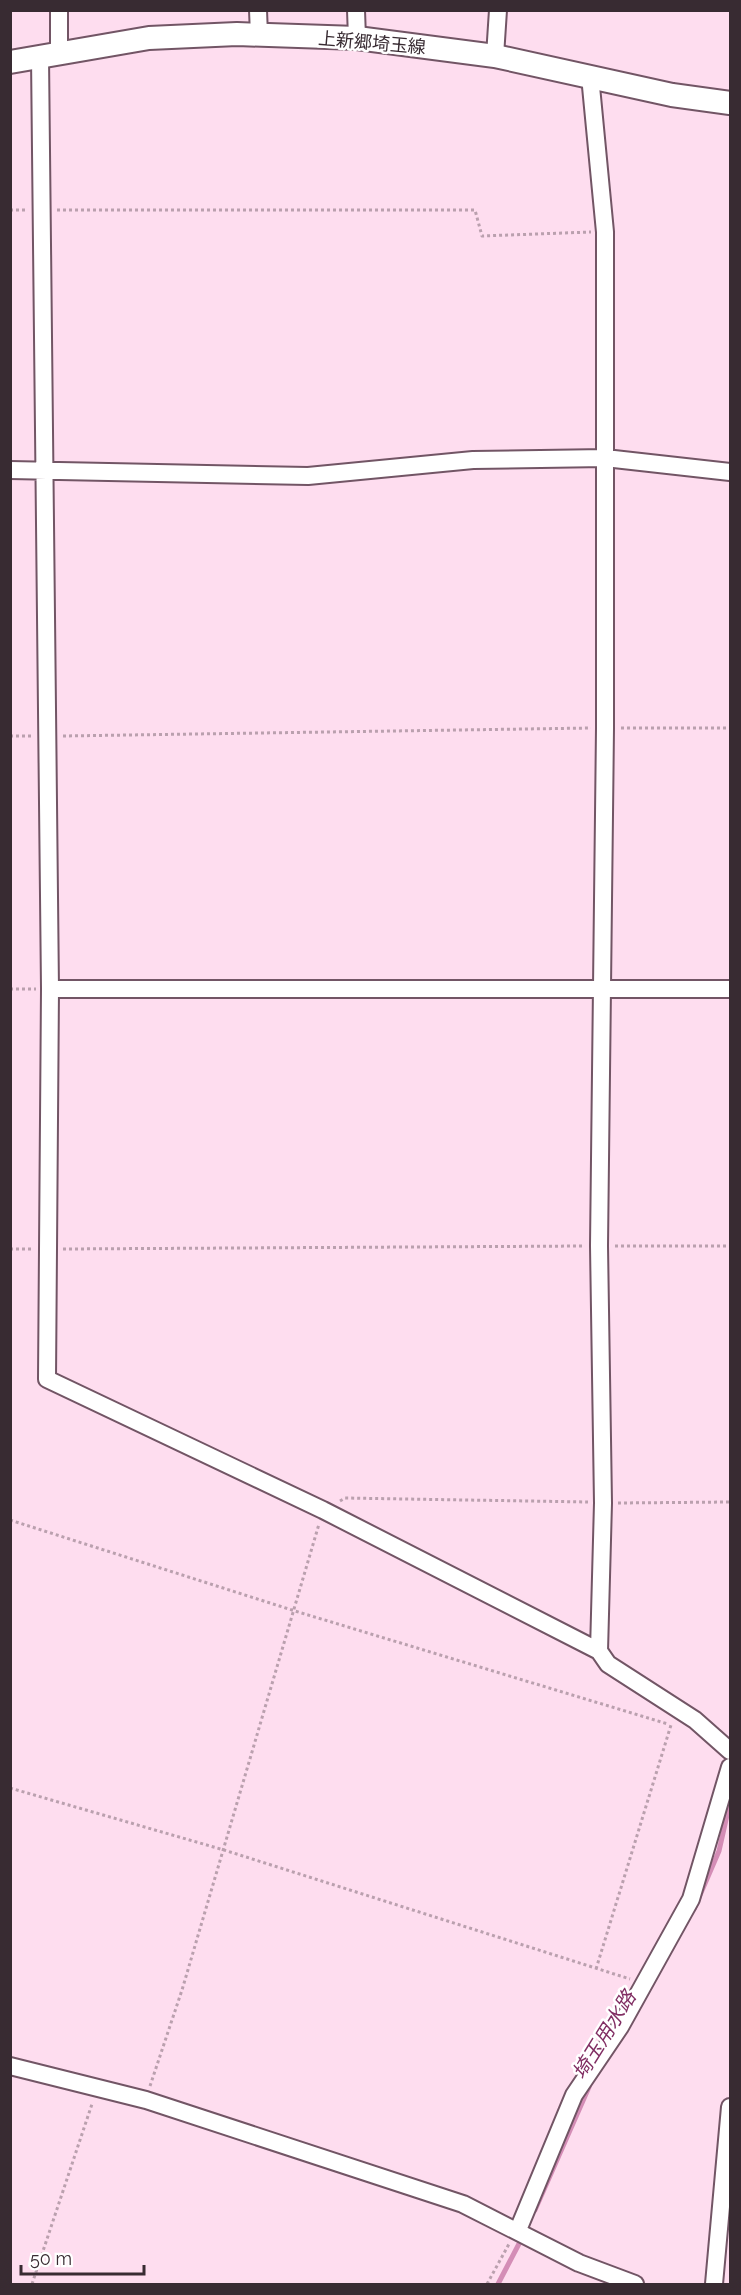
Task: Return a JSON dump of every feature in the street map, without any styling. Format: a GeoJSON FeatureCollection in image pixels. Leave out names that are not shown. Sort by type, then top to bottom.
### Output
{"type":"FeatureCollection","features":[{"type":"Feature","properties":{"kind":"main road","name":"上新郷埼玉線"},"geometry":{"type":"LineString","coordinates":[[10,62],[149,38],[258,35],[357,38],[495,56],[672,95],[730,103]]}},
{"type":"Feature","properties":{"kind":"street"},"geometry":{"type":"LineString","coordinates":[[59,10],[49,56],[41,210],[50,989],[46,1250],[47,1379],[323,1510],[599,1651],[608,1664],[695,1720],[730,1751]]}},
{"type":"Feature","properties":{"kind":"street"},"geometry":{"type":"LineString","coordinates":[[258,10],[258,35]]}},
{"type":"Feature","properties":{"kind":"street"},"geometry":{"type":"LineString","coordinates":[[356,10],[357,38]]}},
{"type":"Feature","properties":{"kind":"street"},"geometry":{"type":"LineString","coordinates":[[495,56],[498,10]]}},
{"type":"Feature","properties":{"kind":"street"},"geometry":{"type":"LineString","coordinates":[[590,76],[605,232],[604,728],[599,1246],[603,1503],[599,1651]]}},
{"type":"Feature","properties":{"kind":"street"},"geometry":{"type":"LineString","coordinates":[[10,470],[308,476],[473,460],[605,458],[730,472]]}},
{"type":"Feature","properties":{"kind":"street"},"geometry":{"type":"LineString","coordinates":[[50,989],[730,989]]}},
{"type":"Feature","properties":{"kind":"street"},"geometry":{"type":"LineString","coordinates":[[522,2232],[574,2095],[620,2027],[691,1899],[730,1767]]}},
{"type":"Feature","properties":{"kind":"street"},"geometry":{"type":"LineString","coordinates":[[10,2066],[146,2100],[463,2204],[579,2263],[635,2284]]}},
{"type":"Feature","properties":{"kind":"street"},"geometry":{"type":"LineString","coordinates":[[714,2284],[730,2106]]}},
{"type":"Feature","properties":{"kind":"path"},"geometry":{"type":"LineString","coordinates":[[10,210],[475,210],[482,236],[605,232]]}},
{"type":"Feature","properties":{"kind":"path"},"geometry":{"type":"LineString","coordinates":[[10,736],[730,728]]}},
{"type":"Feature","properties":{"kind":"path"},"geometry":{"type":"LineString","coordinates":[[10,989],[50,989]]}},
{"type":"Feature","properties":{"kind":"path"},"geometry":{"type":"LineString","coordinates":[[10,1249],[730,1246]]}},
{"type":"Feature","properties":{"kind":"path"},"geometry":{"type":"LineString","coordinates":[[146,2100],[183,1990],[323,1510],[345,1498],[603,1503],[730,1502]]}},
{"type":"Feature","properties":{"kind":"path"},"geometry":{"type":"LineString","coordinates":[[10,1520],[295,1611],[671,1725],[695,1720]]}},
{"type":"Feature","properties":{"kind":"path"},"geometry":{"type":"LineString","coordinates":[[596,1969],[671,1725]]}},
{"type":"Feature","properties":{"kind":"path"},"geometry":{"type":"LineString","coordinates":[[10,1788],[224,1850],[643,1983]]}},
{"type":"Feature","properties":{"kind":"path"},"geometry":{"type":"LineString","coordinates":[[33,2284],[97,2088]]}},
{"type":"Feature","properties":{"kind":"path"},"geometry":{"type":"LineString","coordinates":[[487,2284],[522,2232]]}},
{"type":"Feature","properties":{"kind":"waterway","name":"埼玉用水路"},"geometry":{"type":"LineString","coordinates":[[694,1909],[719,1851],[730,1802]]}},
{"type":"Feature","properties":{"kind":"waterway","name":"埼玉用水路"},"geometry":{"type":"LineString","coordinates":[[535,2210],[589,2087]]}},
{"type":"Feature","properties":{"kind":"waterway","name":"埼玉用水路"},"geometry":{"type":"LineString","coordinates":[[498,2284],[522,2238]]}}]}
